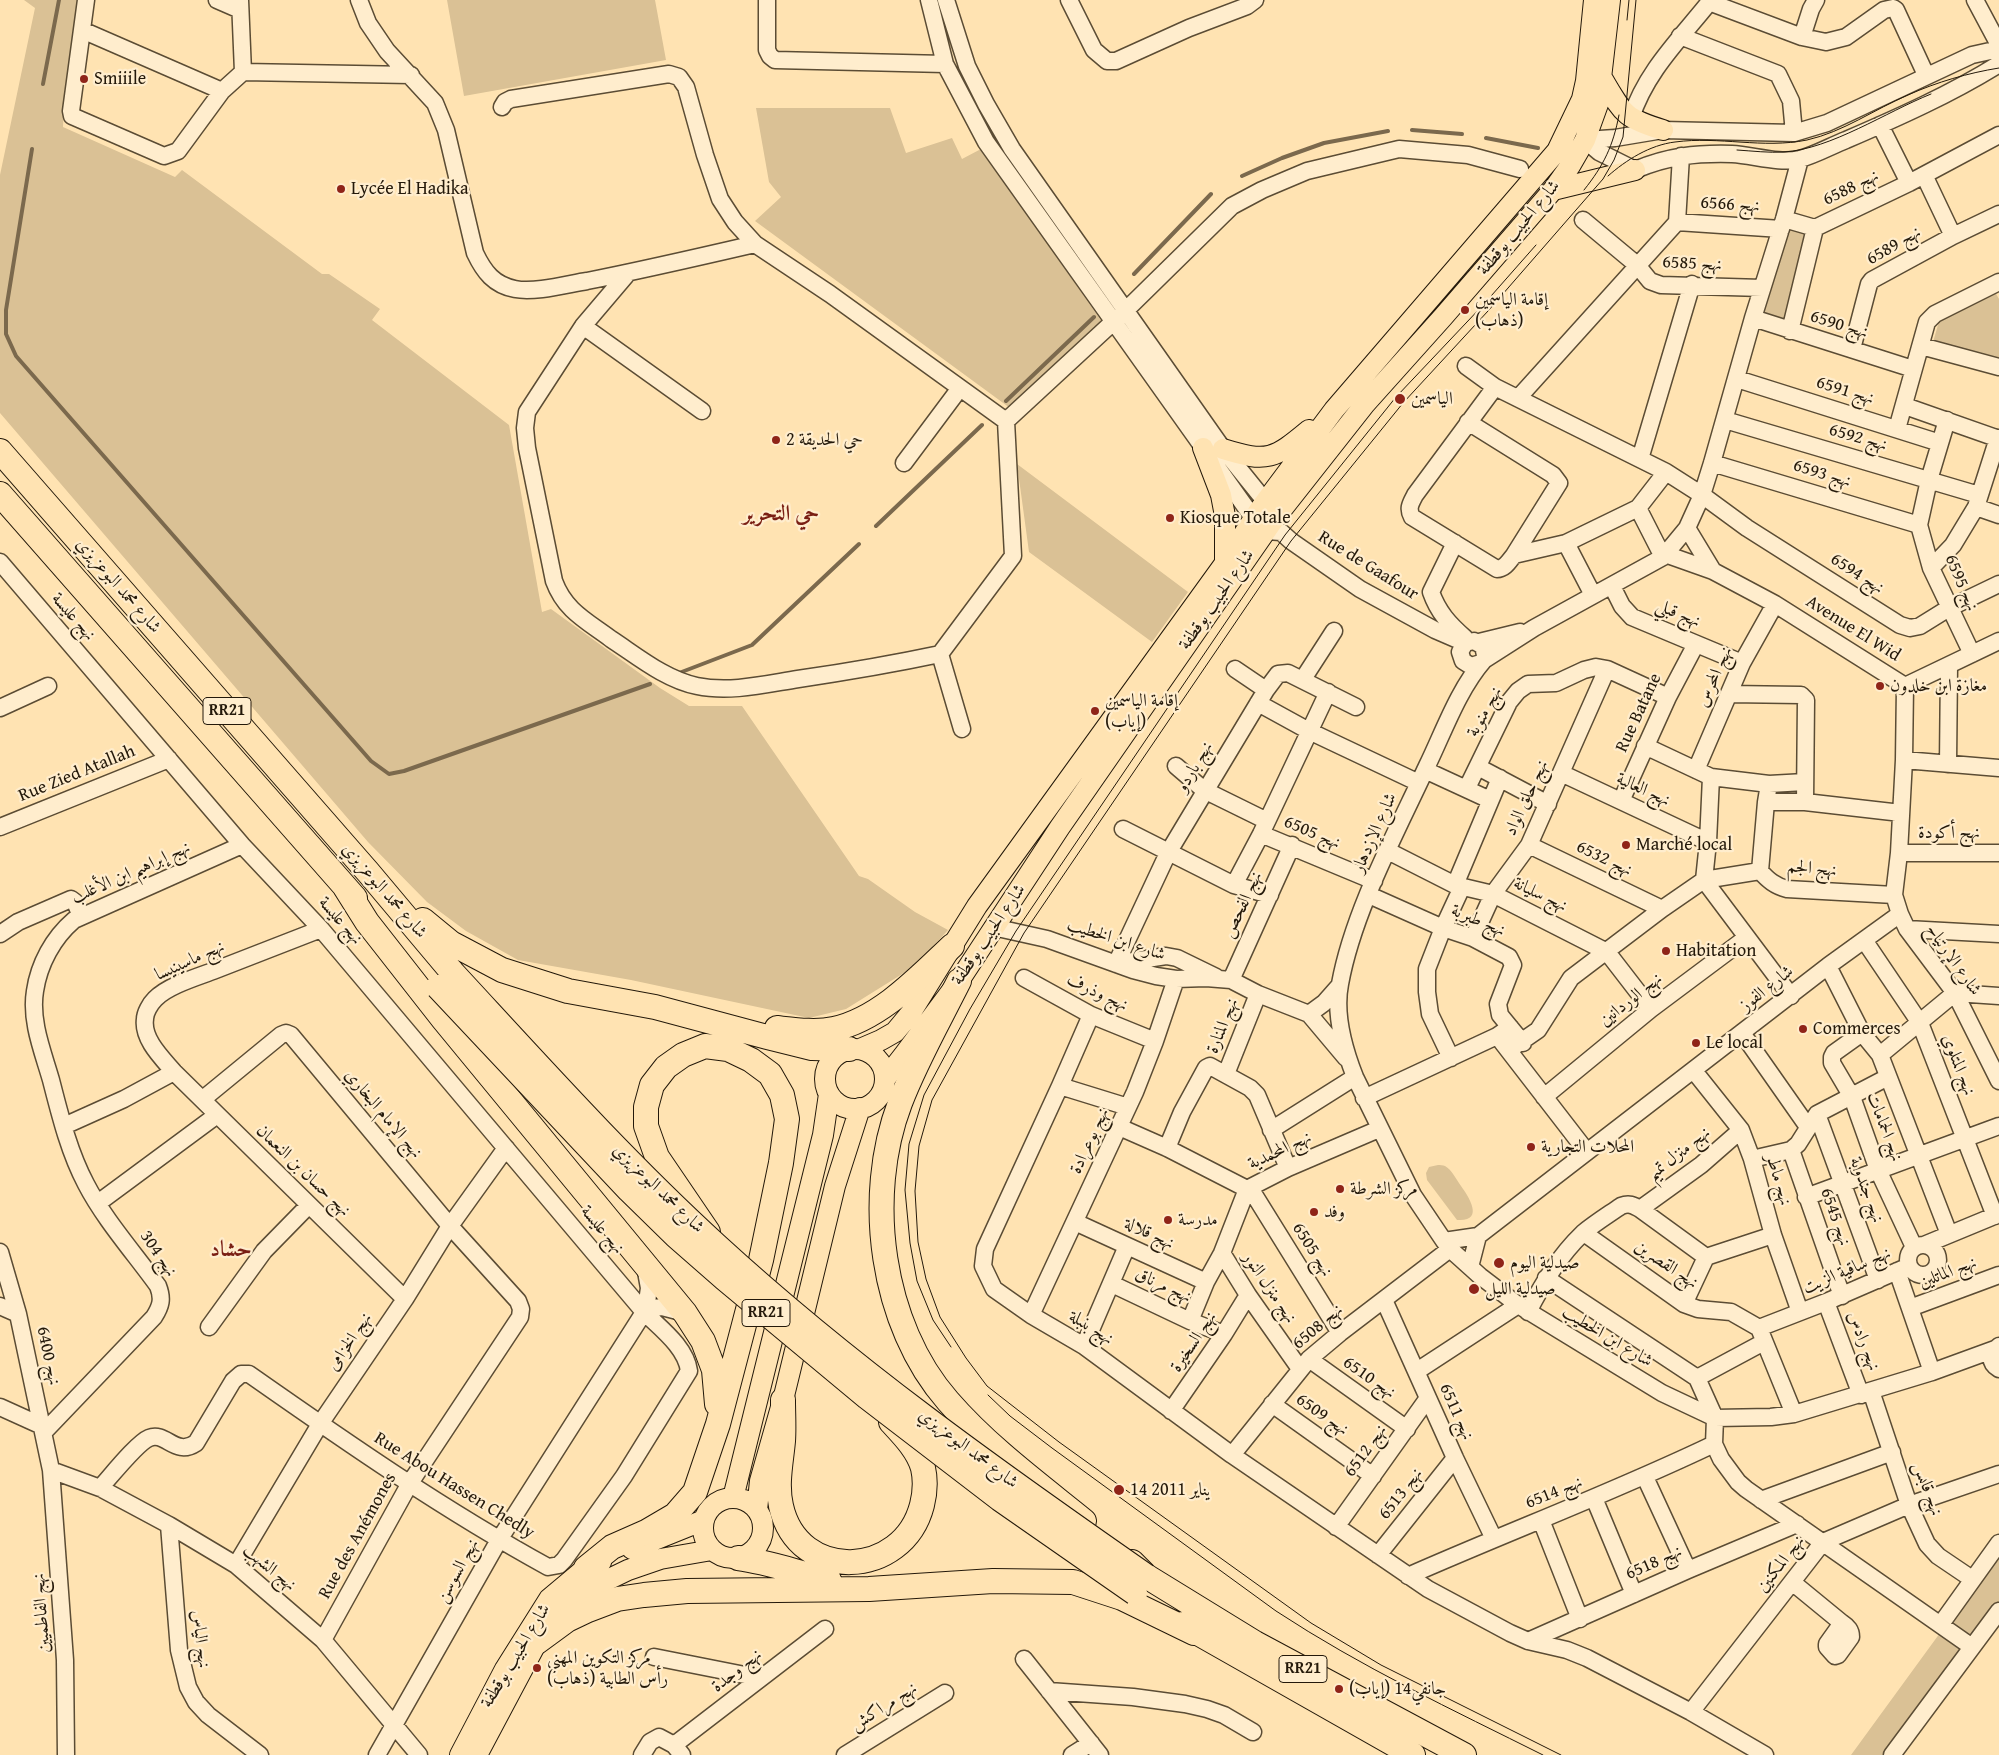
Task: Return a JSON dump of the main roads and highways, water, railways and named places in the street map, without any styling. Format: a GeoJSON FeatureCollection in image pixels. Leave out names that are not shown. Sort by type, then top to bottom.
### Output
{"type":"FeatureCollection","features":[{"type":"Feature","properties":{"kind":"highway","name":"شارع محمد البوعزيزي"},"geometry":{"type":"LineString","coordinates":[[0,451],[368,872],[445,979],[589,1149],[676,1236],[779,1325],[867,1397],[1000,1499],[1140,1584],[1464,1755]]}},
{"type":"Feature","properties":{"kind":"highway","name":"شارع محمد البوعزيزي"},"geometry":{"type":"LineString","coordinates":[[0,494],[345,887],[445,979],[717,1246],[886,1387],[1140,1584],[1194,1633],[1413,1755]]}},
{"type":"Feature","properties":{"kind":"highway"},"geometry":{"type":"LineString","coordinates":[[368,872],[451,943],[502,970],[568,991],[655,1007],[812,1048],[854,1049]]}},
{"type":"Feature","properties":{"kind":"highway"},"geometry":{"type":"LineString","coordinates":[[345,887],[367,922],[437,1011],[685,1313],[702,1340],[714,1370],[718,1424]]}},
{"type":"Feature","properties":{"kind":"highway"},"geometry":{"type":"LineString","coordinates":[[705,1020],[799,1030],[834,1029],[886,1005],[914,983],[952,946]]}},
{"type":"Feature","properties":{"kind":"highway"},"geometry":{"type":"LineString","coordinates":[[959,980],[900,1104],[883,1168],[881,1216],[888,1272],[906,1334],[925,1371],[947,1400],[978,1433],[1124,1553],[1140,1584]]}},
{"type":"Feature","properties":{"kind":"highway"},"geometry":{"type":"LineString","coordinates":[[586,1568],[612,1548],[676,1515],[695,1492],[718,1424],[761,1260],[781,1163],[787,1119],[782,1095],[770,1074],[751,1060],[728,1049],[706,1046],[678,1059],[666,1067],[652,1086],[646,1107],[646,1126],[657,1157],[680,1188],[717,1246]]}},
{"type":"Feature","properties":{"kind":"highway"},"geometry":{"type":"LineString","coordinates":[[783,1400],[783,1440],[778,1480],[781,1506],[790,1530],[804,1548],[820,1557],[845,1563],[873,1559],[893,1549],[909,1534],[919,1518],[926,1492],[923,1467],[908,1440],[867,1397]]}},
{"type":"Feature","properties":{"kind":"highway"},"geometry":{"type":"LineString","coordinates":[[738,1558],[761,1561],[800,1574],[870,1589]]}},
{"type":"Feature","properties":{"kind":"highway"},"geometry":{"type":"LineString","coordinates":[[537,1642],[567,1620],[616,1599],[687,1591],[870,1589],[993,1581],[1073,1582],[1122,1598],[1194,1633]]}},
{"type":"Feature","properties":{"kind":"main road","name":"شارع الحبيب بوقطفة"},"geometry":{"type":"LineString","coordinates":[[884,1079],[959,980],[1060,827],[1269,520],[1334,410],[1557,151],[1582,99],[1586,81],[1594,0]]}},
{"type":"Feature","properties":{"kind":"main road","name":"شارع الحبيب بوقطفة"},"geometry":{"type":"LineString","coordinates":[[854,1049],[881,1040],[895,1032],[910,1014],[977,906],[1225,563],[1269,520],[1365,404],[1553,190],[1585,140],[1598,104],[1610,0]]}},
{"type":"Feature","properties":{"kind":"main road"},"geometry":{"type":"LineString","coordinates":[[1602,78],[1620,108],[1630,118],[1663,130]]}},
{"type":"Feature","properties":{"kind":"main road"},"geometry":{"type":"LineString","coordinates":[[1557,151],[1585,140],[1576,114]]}},
{"type":"Feature","properties":{"kind":"main road"},"geometry":{"type":"LineString","coordinates":[[1553,190],[1635,170]]}},
{"type":"Feature","properties":{"kind":"main road"},"geometry":{"type":"LineString","coordinates":[[1225,563],[1225,516],[1213,449],[1258,459],[1271,457],[1285,450],[1334,410]]}},
{"type":"Feature","properties":{"kind":"main road"},"geometry":{"type":"LineString","coordinates":[[854,1049],[875,1056],[884,1071],[884,1079],[883,1089],[878,1098],[870,1105],[860,1108],[842,1106],[834,1101],[828,1094],[825,1085],[827,1066],[832,1058],[840,1052],[854,1049]]}},
{"type":"Feature","properties":{"kind":"main road"},"geometry":{"type":"LineString","coordinates":[[733,1498],[823,1134],[828,1094]]}},
{"type":"Feature","properties":{"kind":"main road"},"geometry":{"type":"LineString","coordinates":[[757,1510],[760,1481],[783,1400],[835,1186],[860,1108]]}},
{"type":"Feature","properties":{"kind":"main road"},"geometry":{"type":"LineString","coordinates":[[733,1498],[750,1504],[757,1510],[762,1519],[763,1530],[756,1548],[748,1555],[738,1558],[729,1558],[712,1550],[704,1536],[704,1520],[708,1511],[715,1504],[733,1498]]}},
{"type":"Feature","properties":{"kind":"main road","name":"شارع الحبيب بوقطفة"},"geometry":{"type":"LineString","coordinates":[[460,1755],[504,1668],[549,1599],[586,1568],[704,1520]]}},
{"type":"Feature","properties":{"kind":"main road","name":"شارع الحبيب بوقطفة"},"geometry":{"type":"LineString","coordinates":[[477,1755],[537,1642],[572,1603],[599,1584],[628,1570],[660,1559],[712,1550]]}},
{"type":"Feature","properties":{"kind":"waterway"},"geometry":{"type":"LineString","coordinates":[[43,84],[59,0]]}},
{"type":"Feature","properties":{"kind":"waterway"},"geometry":{"type":"LineString","coordinates":[[1412,130],[1462,134]]}},
{"type":"Feature","properties":{"kind":"waterway"},"geometry":{"type":"LineString","coordinates":[[1242,176],[1282,158],[1324,143],[1388,131]]}},
{"type":"Feature","properties":{"kind":"waterway"},"geometry":{"type":"LineString","coordinates":[[1486,138],[1538,148]]}},
{"type":"Feature","properties":{"kind":"waterway"},"geometry":{"type":"LineString","coordinates":[[32,149],[6,310],[6,334],[16,356],[371,761],[389,774],[404,771],[650,684]]}},
{"type":"Feature","properties":{"kind":"waterway"},"geometry":{"type":"LineString","coordinates":[[1134,274],[1211,194]]}},
{"type":"Feature","properties":{"kind":"waterway"},"geometry":{"type":"LineString","coordinates":[[1006,401],[1094,317]]}},
{"type":"Feature","properties":{"kind":"waterway"},"geometry":{"type":"LineString","coordinates":[[876,526],[982,425]]}},
{"type":"Feature","properties":{"kind":"waterway"},"geometry":{"type":"LineString","coordinates":[[679,673],[752,645],[859,544]]}},
{"type":"Feature","properties":{"kind":"tram line"},"geometry":{"type":"LineString","coordinates":[[1627,20],[1629,0]]}},
{"type":"Feature","properties":{"kind":"tram line"},"geometry":{"type":"LineString","coordinates":[[1561,1755],[1381,1665],[1311,1623],[1059,1442],[987,1386],[966,1358],[940,1317],[926,1279],[918,1242],[915,1191],[919,1146],[932,1100],[1024,933],[1291,541],[1403,403],[1488,311],[1603,179],[1614,160],[1623,137],[1636,0]]}},
{"type":"Feature","properties":{"kind":"tram line"},"geometry":{"type":"LineString","coordinates":[[1608,176],[1639,154],[1657,146],[1675,142],[1708,140],[1774,143],[1807,140],[1833,132],[1919,90],[1964,75],[1999,68]]}},
{"type":"Feature","properties":{"kind":"tram line"},"geometry":{"type":"LineString","coordinates":[[1737,150],[1784,152],[1820,144],[1858,129],[1931,94]]}},
{"type":"Feature","properties":{"kind":"tram line"},"geometry":{"type":"LineString","coordinates":[[1584,190],[1607,155],[1619,115]]}},
{"type":"Feature","properties":{"kind":"tram line"},"geometry":{"type":"LineString","coordinates":[[951,1347],[933,1320],[917,1281],[910,1243],[905,1190],[909,1144],[924,1095],[970,1009],[1016,931],[1285,535],[1396,397],[1484,304],[1536,245]]}},
{"type":"Feature","properties":{"kind":"tram line"},"geometry":{"type":"LineString","coordinates":[[988,1395],[1010,1416],[1052,1448],[1276,1611],[1374,1669],[1543,1755]]}},
{"type":"Feature","properties":{"kind":"place","name":"Smiiile"},"geometry":{"type":"Point","coordinates":[84,79]}},
{"type":"Feature","properties":{"kind":"place","name":"Lycée El Hadika"},"geometry":{"type":"Point","coordinates":[341,189]}},
{"type":"Feature","properties":{"kind":"place","name":"إقامة الياسمين (ذهاب)"},"geometry":{"type":"Point","coordinates":[1465,310]}},
{"type":"Feature","properties":{"kind":"place","name":"الياسمين"},"geometry":{"type":"Point","coordinates":[1400,399]}},
{"type":"Feature","properties":{"kind":"place","name":"حي الحديقة 2"},"geometry":{"type":"Point","coordinates":[776,440]}},
{"type":"Feature","properties":{"kind":"place","name":"Kiosque Totale"},"geometry":{"type":"Point","coordinates":[1170,518]}},
{"type":"Feature","properties":{"kind":"place","name":"مغازة ابن خلدون"},"geometry":{"type":"Point","coordinates":[1880,686]}},
{"type":"Feature","properties":{"kind":"place","name":"إقامة الياسمين (إياب)"},"geometry":{"type":"Point","coordinates":[1095,711]}},
{"type":"Feature","properties":{"kind":"place","name":"Marché local"},"geometry":{"type":"Point","coordinates":[1626,845]}},
{"type":"Feature","properties":{"kind":"place","name":"Habitation"},"geometry":{"type":"Point","coordinates":[1666,951]}},
{"type":"Feature","properties":{"kind":"place","name":"Commerces"},"geometry":{"type":"Point","coordinates":[1803,1029]}},
{"type":"Feature","properties":{"kind":"place","name":"Le local"},"geometry":{"type":"Point","coordinates":[1696,1043]}},
{"type":"Feature","properties":{"kind":"place","name":"المحلات التجارية"},"geometry":{"type":"Point","coordinates":[1531,1147]}},
{"type":"Feature","properties":{"kind":"place","name":"مركز الشرطة"},"geometry":{"type":"Point","coordinates":[1340,1189]}},
{"type":"Feature","properties":{"kind":"place","name":"وفد"},"geometry":{"type":"Point","coordinates":[1314,1212]}},
{"type":"Feature","properties":{"kind":"place","name":"مدرسة"},"geometry":{"type":"Point","coordinates":[1168,1220]}},
{"type":"Feature","properties":{"kind":"place","name":"صيدلية اليوم"},"geometry":{"type":"Point","coordinates":[1499,1263]}},
{"type":"Feature","properties":{"kind":"place","name":"صيدلية الليل"},"geometry":{"type":"Point","coordinates":[1474,1289]}},
{"type":"Feature","properties":{"kind":"place","name":"14 يناير 2011"},"geometry":{"type":"Point","coordinates":[1119,1490]}},
{"type":"Feature","properties":{"kind":"place","name":"مركز التكوين المهني رأس الطابية (ذهاب)"},"geometry":{"type":"Point","coordinates":[537,1668]}},
{"type":"Feature","properties":{"kind":"place","name":"جانفي14 (إياب)"},"geometry":{"type":"Point","coordinates":[1339,1689]}},
{"type":"Feature","properties":{"kind":"district","name":"حي التحرير"},"geometry":{"type":"Point","coordinates":[781,514]}},
{"type":"Feature","properties":{"kind":"district","name":"حشاد"},"geometry":{"type":"Point","coordinates":[231,1250]}}]}
